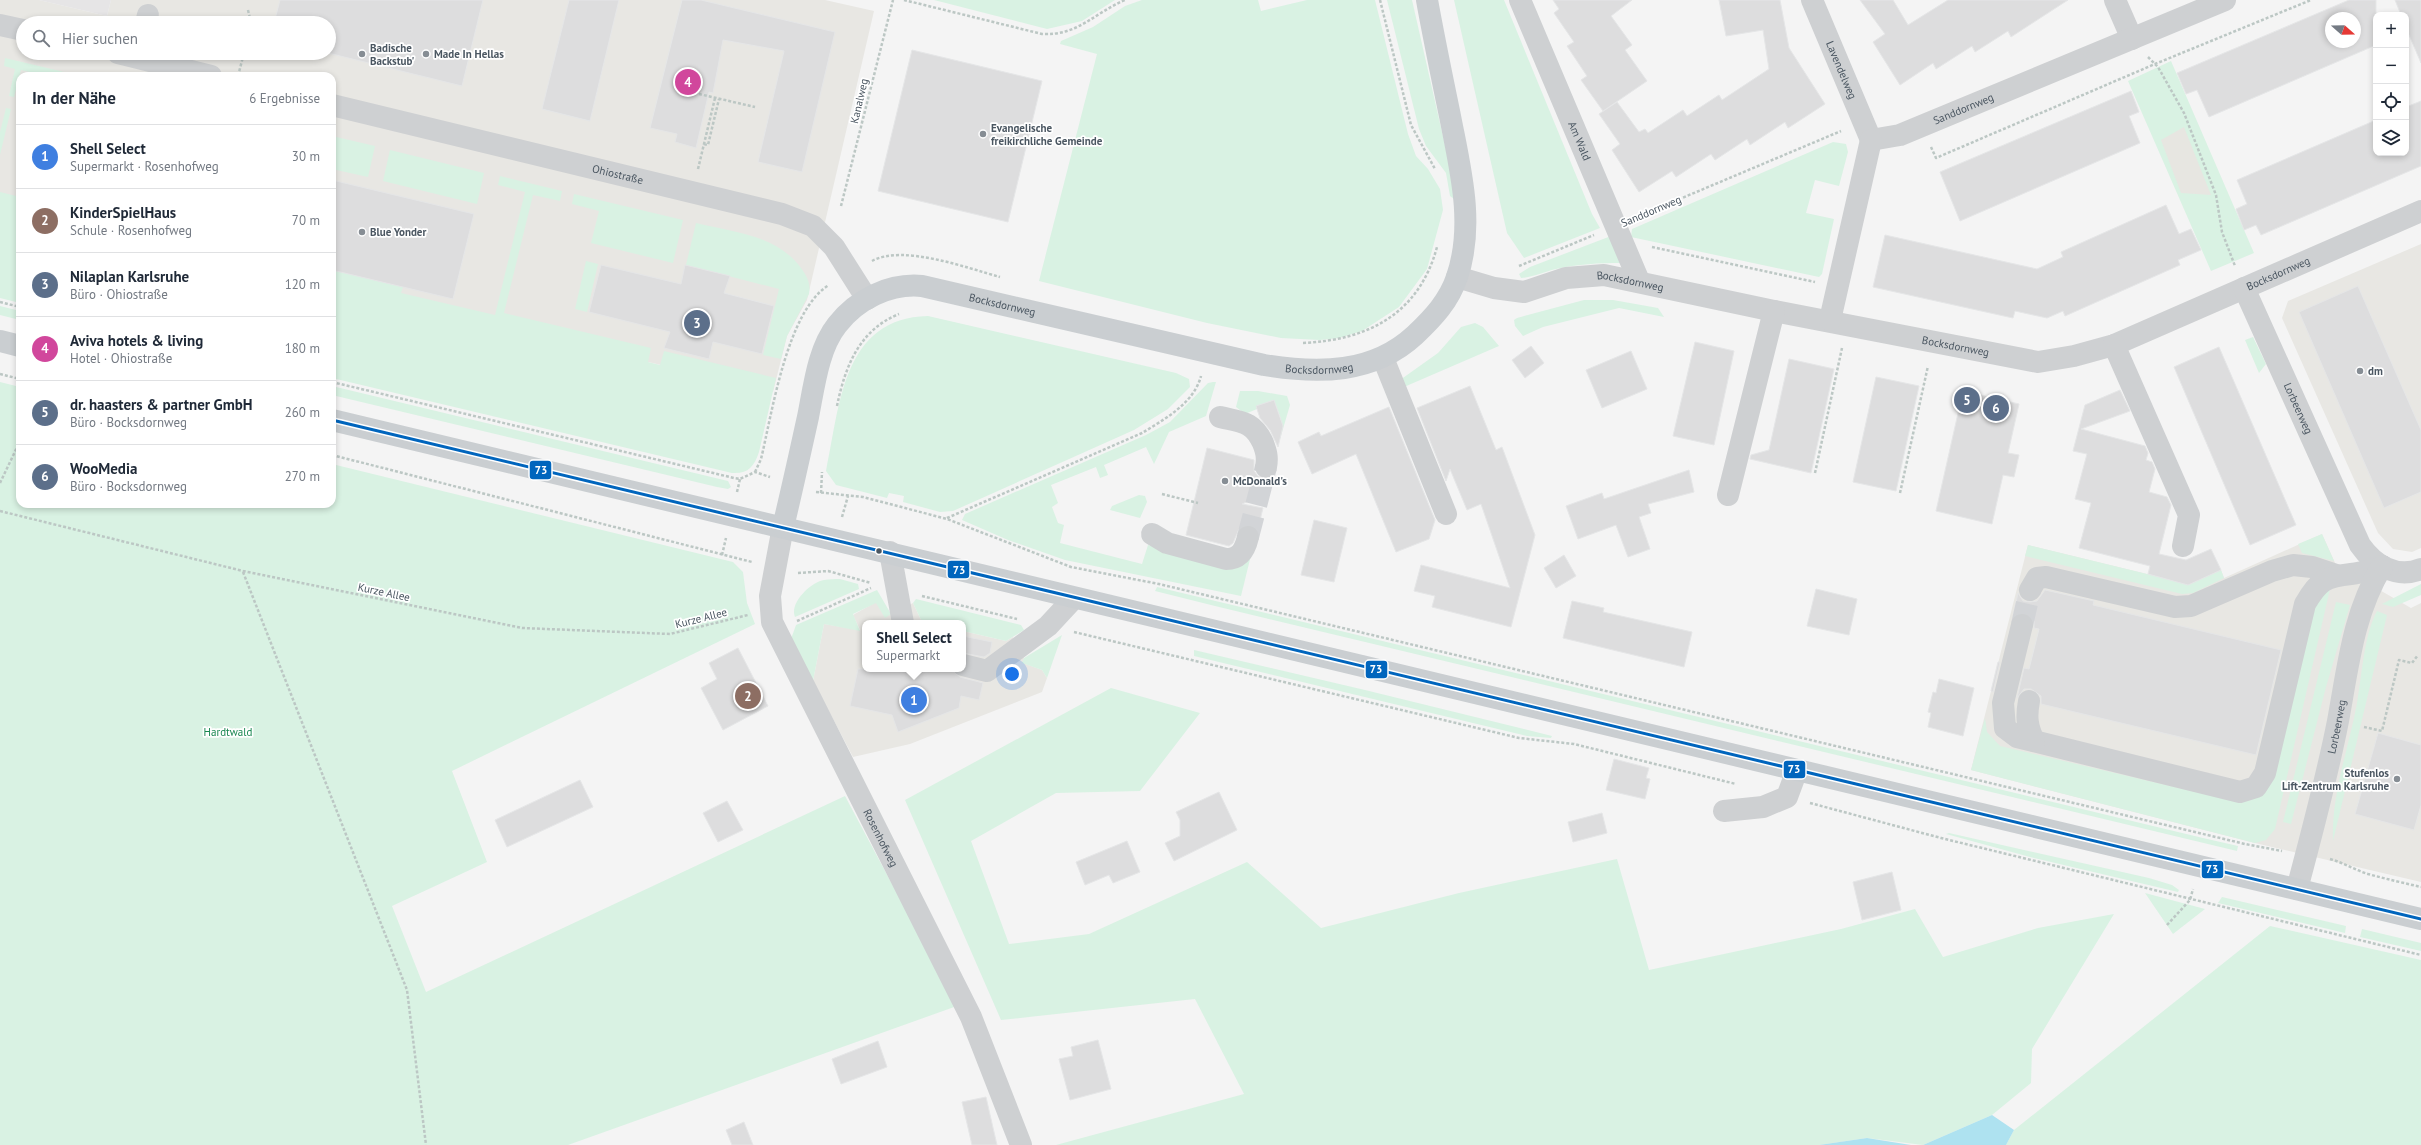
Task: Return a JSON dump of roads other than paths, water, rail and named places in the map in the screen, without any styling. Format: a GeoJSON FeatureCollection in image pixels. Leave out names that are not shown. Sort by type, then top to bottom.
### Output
{"type":"FeatureCollection","features":[{"type":"Feature","properties":{"kind":"main road"},"geometry":{"type":"LineString","coordinates":[[1427,0],[1463,181],[1466,218],[1464,246],[1457,277]]}},
{"type":"Feature","properties":{"kind":"main road","name":"Bocksdornweg"},"geometry":{"type":"LineString","coordinates":[[783,527],[818,369],[829,340],[837,325],[867,299],[888,288],[909,285],[922,286],[1256,363],[1299,370],[1350,368],[1383,358],[1408,341],[1430,321],[1443,306],[1457,277]]}},
{"type":"Feature","properties":{"kind":"main road"},"geometry":{"type":"LineString","coordinates":[[0,341],[16,345]]}},
{"type":"Feature","properties":{"kind":"main road"},"geometry":{"type":"LineString","coordinates":[[336,421],[890,552],[1074,598],[2421,919]]}},
{"type":"Feature","properties":{"kind":"street","name":"Am Wald"},"geometry":{"type":"LineString","coordinates":[[1520,0],[1639,281]]}},
{"type":"Feature","properties":{"kind":"street","name":"Lavendelweg"},"geometry":{"type":"LineString","coordinates":[[1812,0],[1867,132]]}},
{"type":"Feature","properties":{"kind":"street"},"geometry":{"type":"LineString","coordinates":[[2115,0],[2132,39]]}},
{"type":"Feature","properties":{"kind":"street","name":"Sanddornweg"},"geometry":{"type":"LineString","coordinates":[[1867,132],[1900,135],[2225,0]]}},
{"type":"Feature","properties":{"kind":"street"},"geometry":{"type":"LineString","coordinates":[[0,25],[16,28]]}},
{"type":"Feature","properties":{"kind":"street"},"geometry":{"type":"LineString","coordinates":[[151,60],[196,72]]}},
{"type":"Feature","properties":{"kind":"street","name":"Ohiostraße"},"geometry":{"type":"LineString","coordinates":[[336,106],[782,214],[813,226],[834,246],[867,299]]}},
{"type":"Feature","properties":{"kind":"street"},"geometry":{"type":"LineString","coordinates":[[1839,322],[1837,287],[1867,132]]}},
{"type":"Feature","properties":{"kind":"street","name":"Bocksdornweg"},"geometry":{"type":"LineString","coordinates":[[1457,277],[1494,288],[1524,292],[1566,278],[1604,275],[1639,281],[1774,311],[1839,322],[2038,362],[2074,356],[2114,345],[2421,212]]}},
{"type":"Feature","properties":{"kind":"street","name":"Lorbeerweg"},"geometry":{"type":"LineString","coordinates":[[2244,288],[2360,545],[2369,558],[2382,566],[2397,572],[2410,573],[2421,569]]}},
{"type":"Feature","properties":{"kind":"street"},"geometry":{"type":"LineString","coordinates":[[1728,495],[1774,311]]}},
{"type":"Feature","properties":{"kind":"street"},"geometry":{"type":"LineString","coordinates":[[2114,345],[2189,515],[2183,546]]}},
{"type":"Feature","properties":{"kind":"street"},"geometry":{"type":"LineString","coordinates":[[1383,358],[1446,514]]}},
{"type":"Feature","properties":{"kind":"street"},"geometry":{"type":"LineString","coordinates":[[1220,417],[1249,424],[1258,431],[1267,452],[1266,466]]}},
{"type":"Feature","properties":{"kind":"street","name":"Rosenhofweg"},"geometry":{"type":"LineString","coordinates":[[783,527],[774,568],[770,596],[770,610],[775,631],[971,1017],[1021,1145]]}},
{"type":"Feature","properties":{"kind":"street"},"geometry":{"type":"LineString","coordinates":[[1152,534],[1167,543],[1226,559],[1233,559],[1242,552],[1248,538]]}},
{"type":"Feature","properties":{"kind":"street"},"geometry":{"type":"LineString","coordinates":[[890,552],[887,588],[902,620]]}},
{"type":"Feature","properties":{"kind":"street"},"geometry":{"type":"LineString","coordinates":[[2030,590],[2037,578],[2046,577],[2175,607],[2191,606],[2272,571],[2293,565],[2312,566],[2336,575]]}},
{"type":"Feature","properties":{"kind":"street"},"geometry":{"type":"LineString","coordinates":[[2022,625],[2003,704],[2003,718],[2006,728],[2017,737],[2240,792],[2250,791],[2261,782],[2265,773],[2305,604],[2313,590],[2323,579],[2336,575],[2352,574],[2382,566]]}},
{"type":"Feature","properties":{"kind":"street","name":"Lorbeerweg"},"geometry":{"type":"LineString","coordinates":[[2297,889],[2332,750],[2355,632],[2370,585],[2382,566]]}},
{"type":"Feature","properties":{"kind":"street"},"geometry":{"type":"LineString","coordinates":[[2094,599],[2121,594]]}},
{"type":"Feature","properties":{"kind":"street"},"geometry":{"type":"LineString","coordinates":[[966,666],[987,671],[1048,626],[1074,598]]}},
{"type":"Feature","properties":{"kind":"street"},"geometry":{"type":"LineString","coordinates":[[2029,701],[2026,717],[2028,728],[2034,741]]}},
{"type":"Feature","properties":{"kind":"street"},"geometry":{"type":"LineString","coordinates":[[1724,811],[1764,807],[1787,797],[1796,770]]}},
{"type":"Feature","properties":{"kind":"water"},"geometry":{"type":"Polygon","coordinates":[[[1992,1115],[2014,1130],[2006,1145],[1923,1145],[1992,1115]]]}},
{"type":"Feature","properties":{"kind":"water"},"geometry":{"type":"Polygon","coordinates":[[[1867,1138],[1911,1145],[1819,1145],[1867,1138]]]}},
{"type":"Feature","properties":{"kind":"tunnel"},"geometry":{"type":"LineString","coordinates":[[1248,537],[1266,467]]}},
{"type":"Feature","properties":{"kind":"tunnel"},"geometry":{"type":"LineString","coordinates":[[2022,625],[2030,590]]}},
{"type":"Feature","properties":{"kind":"place","name":"Badische Backstub'"},"geometry":{"type":"Point","coordinates":[362,54]}},
{"type":"Feature","properties":{"kind":"place","name":"Made In Hellas"},"geometry":{"type":"Point","coordinates":[426,54]}},
{"type":"Feature","properties":{"kind":"place","name":"Aviva hotels & living"},"geometry":{"type":"Point","coordinates":[688,82]}},
{"type":"Feature","properties":{"kind":"place","name":"Evangelische freikirchliche Gemeinde"},"geometry":{"type":"Point","coordinates":[983,134]}},
{"type":"Feature","properties":{"kind":"place","name":"Blue Yonder"},"geometry":{"type":"Point","coordinates":[362,232]}},
{"type":"Feature","properties":{"kind":"place","name":"Nilaplan Karlsruhe"},"geometry":{"type":"Point","coordinates":[697,323]}},
{"type":"Feature","properties":{"kind":"place","name":"dm"},"geometry":{"type":"Point","coordinates":[2360,371]}},
{"type":"Feature","properties":{"kind":"place","name":"dr. haasters & partner GmbH"},"geometry":{"type":"Point","coordinates":[1967,400]}},
{"type":"Feature","properties":{"kind":"place","name":"WooMedia"},"geometry":{"type":"Point","coordinates":[1996,408]}},
{"type":"Feature","properties":{"kind":"place","name":"McDonald's"},"geometry":{"type":"Point","coordinates":[1225,481]}},
{"type":"Feature","properties":{"kind":"place","name":"KinderSpielHaus"},"geometry":{"type":"Point","coordinates":[748,696]}},
{"type":"Feature","properties":{"kind":"place","name":"Shell Select"},"geometry":{"type":"Point","coordinates":[914,700]}},
{"type":"Feature","properties":{"kind":"place","name":"Stufenlos Lift-Zentrum Karlsruhe"},"geometry":{"type":"Point","coordinates":[2397,779]}},
{"type":"Feature","properties":{"kind":"park label","name":"Hardtwald"},"geometry":{"type":"Point","coordinates":[228,732]}}]}
